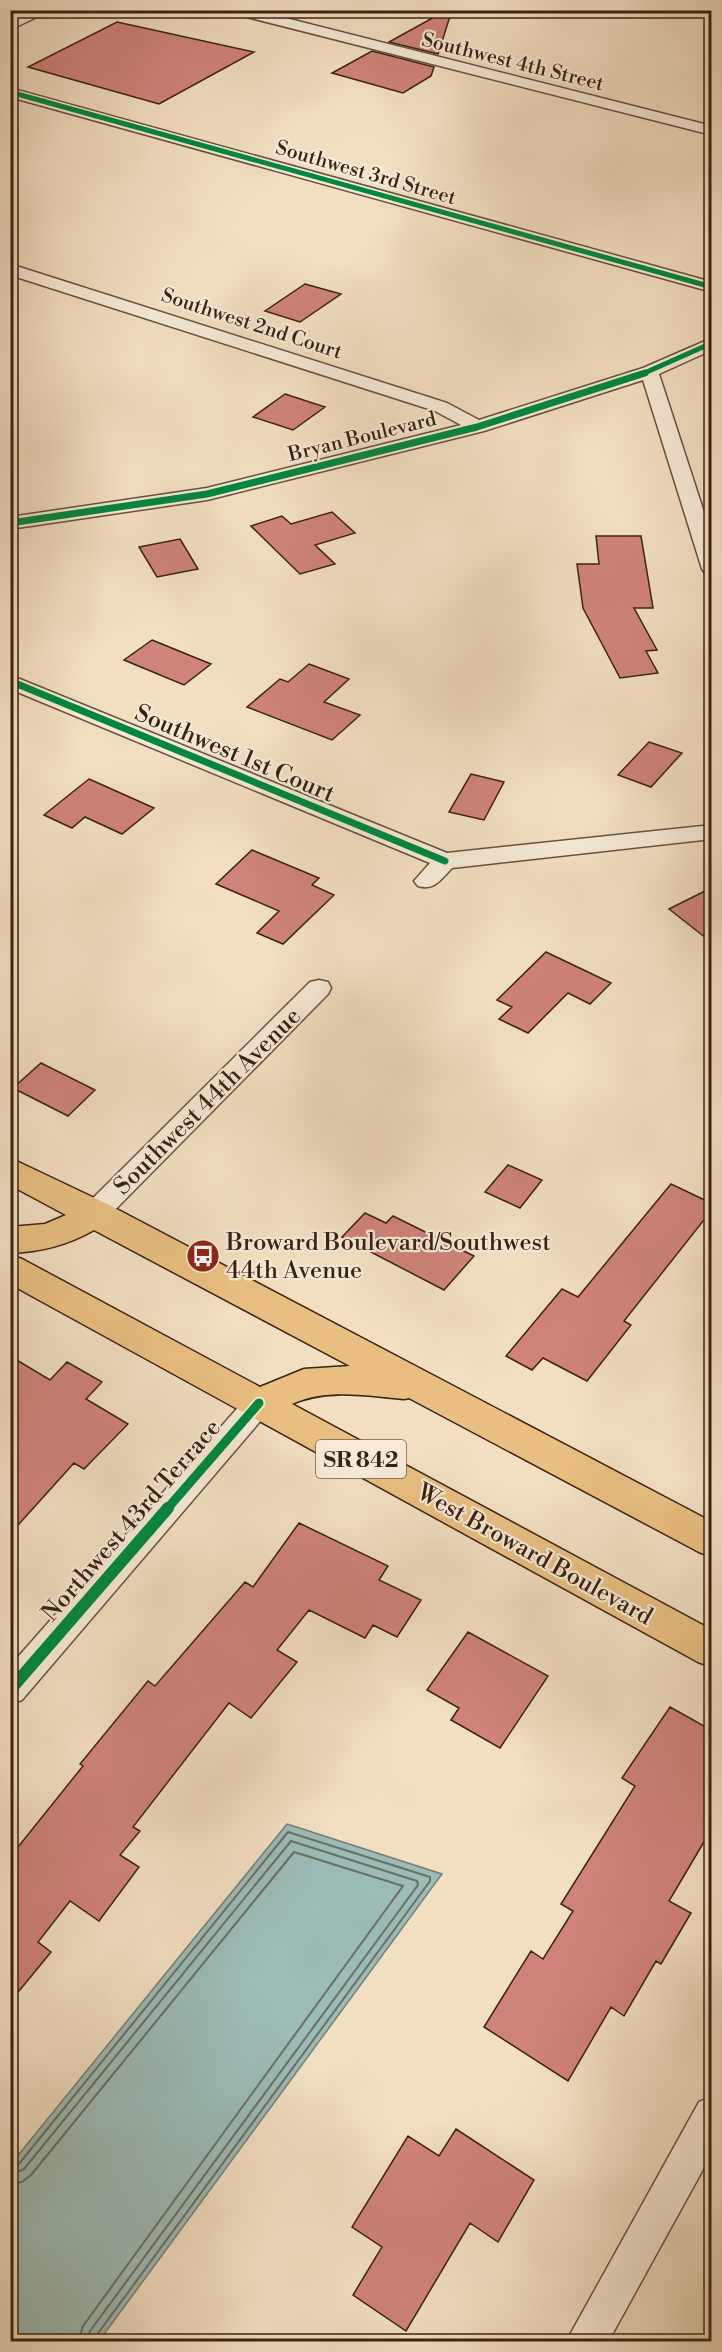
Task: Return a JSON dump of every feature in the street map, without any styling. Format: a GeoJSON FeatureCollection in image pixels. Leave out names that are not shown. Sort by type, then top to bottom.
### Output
{"type":"FeatureCollection","features":[{"type":"Feature","properties":{"kind":"main road"},"geometry":{"type":"LineString","coordinates":[[10,1170],[711,1541]]}},
{"type":"Feature","properties":{"kind":"main road"},"geometry":{"type":"LineString","coordinates":[[10,1240],[30,1240],[71,1229],[95,1214]]}},
{"type":"Feature","properties":{"kind":"main road","name":"West Broward Boulevard"},"geometry":{"type":"LineString","coordinates":[[10,1268],[711,1650]]}},
{"type":"Feature","properties":{"kind":"main road"},"geometry":{"type":"LineString","coordinates":[[258,1403],[304,1383],[344,1380],[418,1386]]}},
{"type":"Feature","properties":{"kind":"street"},"geometry":{"type":"LineString","coordinates":[[10,26],[44,10]]}},
{"type":"Feature","properties":{"kind":"street","name":"Southwest 4th Street"},"geometry":{"type":"LineString","coordinates":[[236,10],[711,131]]}},
{"type":"Feature","properties":{"kind":"street","name":"Southwest 3rd Street"},"geometry":{"type":"LineString","coordinates":[[10,92],[711,287]]}},
{"type":"Feature","properties":{"kind":"street","name":"Southwest 2nd Court"},"geometry":{"type":"LineString","coordinates":[[10,269],[441,407],[477,427]]}},
{"type":"Feature","properties":{"kind":"street","name":"Bryan Boulevard"},"geometry":{"type":"LineString","coordinates":[[10,523],[207,494],[477,427],[649,372],[711,343]]}},
{"type":"Feature","properties":{"kind":"street"},"geometry":{"type":"LineString","coordinates":[[649,372],[711,569]]}},
{"type":"Feature","properties":{"kind":"street"},"geometry":{"type":"LineString","coordinates":[[14,503],[31,520]]}},
{"type":"Feature","properties":{"kind":"street","name":"Southwest 1st Court"},"geometry":{"type":"LineString","coordinates":[[10,681],[445,861]]}},
{"type":"Feature","properties":{"kind":"street"},"geometry":{"type":"LineString","coordinates":[[426,881],[445,861],[711,832]]}},
{"type":"Feature","properties":{"kind":"street","name":"Southwest 44th Avenue"},"geometry":{"type":"LineString","coordinates":[[95,1214],[319,988]]}},
{"type":"Feature","properties":{"kind":"street","name":"Northwest 43rd Terrace"},"geometry":{"type":"LineString","coordinates":[[10,1690],[258,1403]]}},
{"type":"Feature","properties":{"kind":"street"},"geometry":{"type":"LineString","coordinates":[[586,2342],[711,2115]]}},
{"type":"Feature","properties":{"kind":"water"},"geometry":{"type":"Polygon","coordinates":[[[287,1824],[442,1874],[99,2341],[11,2341],[11,2164],[287,1824]]]}},
{"type":"Feature","properties":{"kind":"building"},"geometry":{"type":"Polygon","coordinates":[[[447,10],[452,10],[438,54],[389,42],[447,10]]]}},
{"type":"Feature","properties":{"kind":"building"},"geometry":{"type":"Polygon","coordinates":[[[117,22],[254,52],[159,104],[28,67],[117,22]]]}},
{"type":"Feature","properties":{"kind":"building"},"geometry":{"type":"Polygon","coordinates":[[[372,51],[434,67],[431,76],[403,93],[332,73],[372,51]]]}},
{"type":"Feature","properties":{"kind":"building"},"geometry":{"type":"Polygon","coordinates":[[[305,284],[341,294],[300,322],[265,311],[305,284]]]}},
{"type":"Feature","properties":{"kind":"building"},"geometry":{"type":"Polygon","coordinates":[[[285,394],[325,407],[293,430],[253,417],[285,394]]]}},
{"type":"Feature","properties":{"kind":"building"},"geometry":{"type":"Polygon","coordinates":[[[332,512],[355,533],[315,545],[335,564],[300,574],[251,526],[282,516],[291,524],[332,512]]]}},
{"type":"Feature","properties":{"kind":"building"},"geometry":{"type":"Polygon","coordinates":[[[596,536],[641,536],[653,608],[634,608],[657,650],[646,651],[658,673],[620,678],[583,608],[577,564],[599,564],[596,536]]]}},
{"type":"Feature","properties":{"kind":"building"},"geometry":{"type":"Polygon","coordinates":[[[180,539],[198,569],[157,577],[139,547],[180,539]]]}},
{"type":"Feature","properties":{"kind":"building"},"geometry":{"type":"Polygon","coordinates":[[[152,640],[211,664],[184,685],[124,660],[152,640]]]}},
{"type":"Feature","properties":{"kind":"building"},"geometry":{"type":"Polygon","coordinates":[[[309,664],[349,679],[324,702],[360,715],[332,740],[247,707],[280,679],[288,682],[309,664]]]}},
{"type":"Feature","properties":{"kind":"building"},"geometry":{"type":"Polygon","coordinates":[[[649,742],[682,753],[651,787],[618,775],[649,742]]]}},
{"type":"Feature","properties":{"kind":"building"},"geometry":{"type":"Polygon","coordinates":[[[471,774],[504,782],[484,820],[449,812],[471,774]]]}},
{"type":"Feature","properties":{"kind":"building"},"geometry":{"type":"Polygon","coordinates":[[[89,779],[154,808],[122,834],[85,817],[72,828],[44,815],[89,779]]]}},
{"type":"Feature","properties":{"kind":"building"},"geometry":{"type":"Polygon","coordinates":[[[252,850],[319,878],[312,885],[334,895],[283,944],[257,933],[279,911],[216,884],[252,850]]]}},
{"type":"Feature","properties":{"kind":"building"},"geometry":{"type":"Polygon","coordinates":[[[711,888],[711,942],[669,909],[711,888]]]}},
{"type":"Feature","properties":{"kind":"building"},"geometry":{"type":"Polygon","coordinates":[[[546,952],[611,983],[590,1004],[568,993],[528,1033],[499,1019],[512,1007],[497,1000],[546,952]]]}},
{"type":"Feature","properties":{"kind":"building"},"geometry":{"type":"Polygon","coordinates":[[[41,1063],[95,1090],[68,1116],[13,1088],[41,1063]]]}},
{"type":"Feature","properties":{"kind":"building"},"geometry":{"type":"Polygon","coordinates":[[[508,1165],[542,1180],[520,1208],[485,1192],[508,1165]]]}},
{"type":"Feature","properties":{"kind":"building"},"geometry":{"type":"Polygon","coordinates":[[[671,1184],[711,1203],[711,1211],[624,1321],[631,1325],[587,1381],[543,1358],[532,1370],[506,1356],[562,1289],[578,1297],[671,1184]]]}},
{"type":"Feature","properties":{"kind":"building"},"geometry":{"type":"Polygon","coordinates":[[[365,1213],[386,1223],[393,1216],[474,1256],[444,1290],[342,1237],[365,1213]]]}},
{"type":"Feature","properties":{"kind":"building"},"geometry":{"type":"Polygon","coordinates":[[[10,1356],[50,1380],[67,1362],[102,1382],[86,1399],[128,1424],[84,1469],[74,1463],[10,1534],[10,1356]]]}},
{"type":"Feature","properties":{"kind":"building"},"geometry":{"type":"Polygon","coordinates":[[[299,1523],[388,1566],[379,1580],[421,1600],[397,1637],[373,1625],[365,1638],[309,1610],[277,1650],[297,1662],[251,1718],[229,1703],[133,1827],[140,1831],[120,1855],[139,1867],[99,1921],[70,1901],[38,1942],[51,1952],[10,2002],[10,1857],[83,1766],[80,1764],[148,1681],[155,1686],[245,1582],[253,1587],[299,1523]]]}},
{"type":"Feature","properties":{"kind":"building"},"geometry":{"type":"Polygon","coordinates":[[[468,1632],[548,1676],[500,1748],[451,1720],[459,1708],[427,1690],[468,1632]]]}},
{"type":"Feature","properties":{"kind":"building"},"geometry":{"type":"Polygon","coordinates":[[[670,1707],[711,1730],[711,1830],[669,1901],[691,1913],[661,1964],[656,1961],[624,2016],[611,2007],[568,2081],[484,2027],[531,1951],[543,1959],[573,1911],[561,1904],[635,1786],[622,1778],[670,1707]]]}},
{"type":"Feature","properties":{"kind":"building"},"geometry":{"type":"Polygon","coordinates":[[[456,2129],[534,2180],[498,2242],[470,2223],[406,2331],[353,2295],[382,2247],[352,2227],[408,2136],[439,2156],[456,2129]]]}},
{"type":"Feature","properties":{"kind":"cycle path"},"geometry":{"type":"LineString","coordinates":[[10,92],[712,287]]}},
{"type":"Feature","properties":{"kind":"cycle path"},"geometry":{"type":"LineString","coordinates":[[10,523],[207,494],[477,427],[649,372],[712,343]]}},
{"type":"Feature","properties":{"kind":"cycle path"},"geometry":{"type":"LineString","coordinates":[[10,681],[445,861]]}},
{"type":"Feature","properties":{"kind":"cycle path"},"geometry":{"type":"LineString","coordinates":[[10,1690],[259,1403]]}},
{"type":"Feature","properties":{"kind":"place","name":"Broward Boulevard/Southwest 44th Avenue"},"geometry":{"type":"Point","coordinates":[203,1256]}}]}
